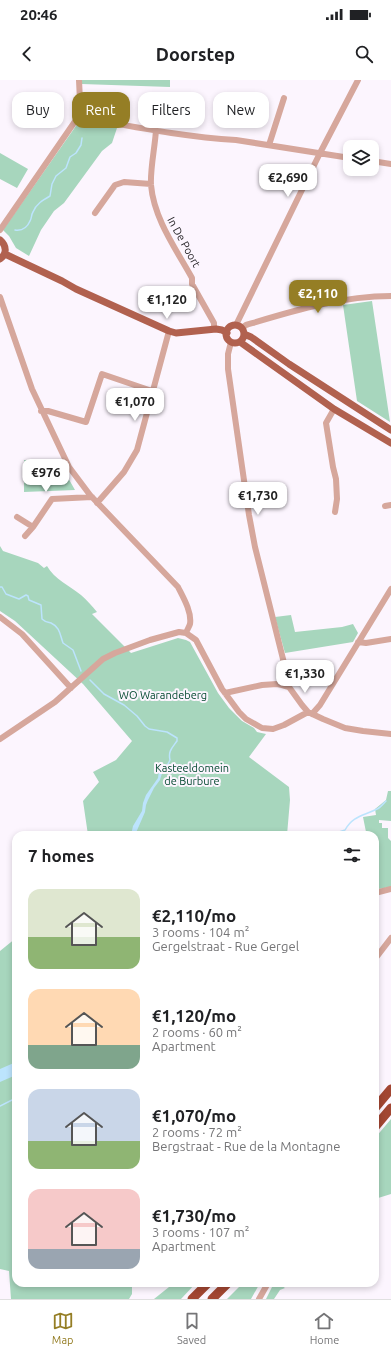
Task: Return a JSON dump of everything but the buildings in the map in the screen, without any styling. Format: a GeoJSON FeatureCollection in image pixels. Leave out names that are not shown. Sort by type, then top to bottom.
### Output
{"type":"FeatureCollection","features":[{"type":"Feature","properties":{"kind":"highway"},"geometry":{"type":"LineString","coordinates":[[379,1103],[391,1088]]}},
{"type":"Feature","properties":{"kind":"highway"},"geometry":{"type":"LineString","coordinates":[[379,1122],[391,1108]]}},
{"type":"Feature","properties":{"kind":"highway"},"geometry":{"type":"LineString","coordinates":[[192,1299],[204,1287]]}},
{"type":"Feature","properties":{"kind":"highway"},"geometry":{"type":"LineString","coordinates":[[212,1299],[224,1287]]}},
{"type":"Feature","properties":{"kind":"main road"},"geometry":{"type":"LineString","coordinates":[[0,240],[5,248],[2,257],[62,281],[76,289],[169,331],[176,333],[214,329],[222,330],[227,333]]}},
{"type":"Feature","properties":{"kind":"main road"},"geometry":{"type":"LineString","coordinates":[[391,430],[288,364],[241,329],[230,327],[227,337],[231,342],[240,342],[334,409],[391,443]]}},
{"type":"Feature","properties":{"kind":"main road"},"geometry":{"type":"LineString","coordinates":[[240,342],[242,340],[241,329]]}},
{"type":"Feature","properties":{"kind":"street"},"geometry":{"type":"LineString","coordinates":[[79,80],[80,92]]}},
{"type":"Feature","properties":{"kind":"street"},"geometry":{"type":"LineString","coordinates":[[241,329],[320,153],[358,80]]}},
{"type":"Feature","properties":{"kind":"street"},"geometry":{"type":"LineString","coordinates":[[269,145],[284,98]]}},
{"type":"Feature","properties":{"kind":"street"},"geometry":{"type":"LineString","coordinates":[[0,230],[72,126]]}},
{"type":"Feature","properties":{"kind":"street"},"geometry":{"type":"LineString","coordinates":[[130,126],[343,157]]}},
{"type":"Feature","properties":{"kind":"street","name":"In De Poort"},"geometry":{"type":"LineString","coordinates":[[156,130],[151,184],[156,210],[170,240],[192,278],[192,284],[214,323],[214,329]]}},
{"type":"Feature","properties":{"kind":"street"},"geometry":{"type":"LineString","coordinates":[[379,162],[391,164]]}},
{"type":"Feature","properties":{"kind":"street"},"geometry":{"type":"LineString","coordinates":[[95,213],[115,185],[124,182],[151,184]]}},
{"type":"Feature","properties":{"kind":"street"},"geometry":{"type":"LineString","coordinates":[[241,329],[246,325],[281,314],[326,303],[391,296]]}},
{"type":"Feature","properties":{"kind":"street"},"geometry":{"type":"LineString","coordinates":[[0,297],[32,389],[68,467],[97,503],[178,588],[184,598],[190,615],[190,624],[186,633]]}},
{"type":"Feature","properties":{"kind":"street"},"geometry":{"type":"LineString","coordinates":[[97,503],[124,472],[137,450],[169,331]]}},
{"type":"Feature","properties":{"kind":"street"},"geometry":{"type":"LineString","coordinates":[[231,342],[228,354],[228,369],[249,516],[255,547],[289,687],[310,713],[345,728],[391,734]]}},
{"type":"Feature","properties":{"kind":"street"},"geometry":{"type":"LineString","coordinates":[[41,411],[48,411],[86,422],[102,374],[152,392]]}},
{"type":"Feature","properties":{"kind":"street"},"geometry":{"type":"LineString","coordinates":[[334,409],[326,423],[336,479],[337,499],[335,512]]}},
{"type":"Feature","properties":{"kind":"street"},"geometry":{"type":"LineString","coordinates":[[25,536],[52,499],[92,497]]}},
{"type":"Feature","properties":{"kind":"street"},"geometry":{"type":"LineString","coordinates":[[17,517],[33,527]]}},
{"type":"Feature","properties":{"kind":"street"},"geometry":{"type":"LineString","coordinates":[[0,739],[50,706],[100,662],[115,653],[169,634],[179,632],[186,633],[196,640],[214,676],[243,716],[262,728],[278,728],[310,713],[320,705],[391,589]]}},
{"type":"Feature","properties":{"kind":"street"},"geometry":{"type":"LineString","coordinates":[[0,617],[22,634],[71,688]]}},
{"type":"Feature","properties":{"kind":"street"},"geometry":{"type":"LineString","coordinates":[[358,642],[366,643],[391,640]]}},
{"type":"Feature","properties":{"kind":"street"},"geometry":{"type":"LineString","coordinates":[[225,693],[262,685],[277,684],[289,687]]}},
{"type":"Feature","properties":{"kind":"street"},"geometry":{"type":"LineString","coordinates":[[379,892],[391,889]]}},
{"type":"Feature","properties":{"kind":"street"},"geometry":{"type":"LineString","coordinates":[[379,954],[391,938]]}},
{"type":"Feature","properties":{"kind":"street"},"geometry":{"type":"LineString","coordinates":[[259,1299],[266,1287]]}},
{"type":"Feature","properties":{"kind":"green space"},"geometry":{"type":"Polygon","coordinates":[[[82,80],[170,80],[170,87],[82,84],[82,80]]]}},
{"type":"Feature","properties":{"kind":"green space"},"geometry":{"type":"Polygon","coordinates":[[[74,128],[117,128],[112,143],[102,151],[64,203],[54,211],[41,230],[29,256],[16,248],[9,236],[3,230],[74,128]]]}},
{"type":"Feature","properties":{"kind":"green space"},"geometry":{"type":"Polygon","coordinates":[[[0,153],[28,169],[17,188],[0,179],[0,153]]]}},
{"type":"Feature","properties":{"kind":"green space"},"geometry":{"type":"Polygon","coordinates":[[[372,301],[390,422],[357,401],[343,305],[372,301]]]}},
{"type":"Feature","properties":{"kind":"green space"},"geometry":{"type":"Polygon","coordinates":[[[24,460],[59,462],[75,490],[24,492],[24,460]]]}},
{"type":"Feature","properties":{"kind":"green space","name":"Kasteeldomein de Burbure"},"geometry":{"type":"Polygon","coordinates":[[[0,546],[3,551],[38,563],[44,568],[47,566],[58,579],[87,601],[97,612],[92,614],[131,653],[178,638],[190,642],[218,693],[229,708],[242,721],[254,728],[257,732],[266,734],[249,757],[289,787],[290,800],[287,831],[87,831],[83,801],[99,782],[93,772],[116,760],[132,741],[83,684],[15,621],[0,611],[0,546]]]}},
{"type":"Feature","properties":{"kind":"green space"},"geometry":{"type":"Polygon","coordinates":[[[291,615],[295,632],[342,627],[353,624],[358,633],[353,642],[285,653],[275,617],[291,615]]]}},
{"type":"Feature","properties":{"kind":"green space"},"geometry":{"type":"Polygon","coordinates":[[[388,791],[391,791],[391,821],[379,820],[379,823],[382,823],[382,828],[388,828],[388,838],[391,841],[391,887],[379,889],[379,831],[366,831],[363,817],[376,815],[375,809],[386,800],[388,791]]]}},
{"type":"Feature","properties":{"kind":"green space"},"geometry":{"type":"Polygon","coordinates":[[[12,941],[12,1287],[132,1287],[132,1294],[129,1299],[11,1299],[9,1271],[0,1269],[0,951],[12,941]]]}},
{"type":"Feature","properties":{"kind":"green space"},"geometry":{"type":"Polygon","coordinates":[[[391,1119],[391,1194],[379,1198],[379,1133],[391,1119]]]}},
{"type":"Feature","properties":{"kind":"green space"},"geometry":{"type":"Polygon","coordinates":[[[169,1287],[192,1287],[181,1299],[154,1299],[169,1287]]]}},
{"type":"Feature","properties":{"kind":"green space"},"geometry":{"type":"Polygon","coordinates":[[[239,1287],[258,1287],[251,1299],[227,1299],[239,1287]]]}},
{"type":"Feature","properties":{"kind":"green space"},"geometry":{"type":"Polygon","coordinates":[[[272,1287],[285,1288],[280,1290],[274,1299],[266,1299],[272,1287]]]}},
{"type":"Feature","properties":{"kind":"water"},"geometry":{"type":"Polygon","coordinates":[[[161,768],[163,770],[160,780],[148,800],[145,812],[137,831],[132,831],[133,826],[142,811],[146,795],[158,778],[159,770],[161,768]]]}},
{"type":"Feature","properties":{"kind":"water"},"geometry":{"type":"Polygon","coordinates":[[[12,1064],[12,1077],[0,1082],[0,1069],[12,1064]]]}},
{"type":"Feature","properties":{"kind":"waterway"},"geometry":{"type":"LineString","coordinates":[[15,230],[20,230],[26,227],[38,204],[50,196],[52,184],[56,176],[66,168],[70,157],[76,153],[81,145],[82,138]]}},
{"type":"Feature","properties":{"kind":"waterway"},"geometry":{"type":"LineString","coordinates":[[0,587],[2,587],[6,594],[19,599],[26,595],[28,596],[29,600],[41,605],[42,619],[56,627],[63,643],[73,650],[81,671]]}},
{"type":"Feature","properties":{"kind":"waterway"},"geometry":{"type":"LineString","coordinates":[[90,680],[104,694],[124,705],[149,729],[167,732],[177,738],[177,741],[170,752],[170,760],[168,764],[161,769]]}},
{"type":"Feature","properties":{"kind":"waterway"},"geometry":{"type":"LineString","coordinates":[[342,831],[345,830],[355,819],[380,807],[386,801]]}},
{"type":"Feature","properties":{"kind":"waterway"},"geometry":{"type":"LineString","coordinates":[[0,1106],[12,1100]]}},
{"type":"Feature","properties":{"kind":"park label","name":"WO Warandeberg"},"geometry":{"type":"Point","coordinates":[163,695]}}]}
